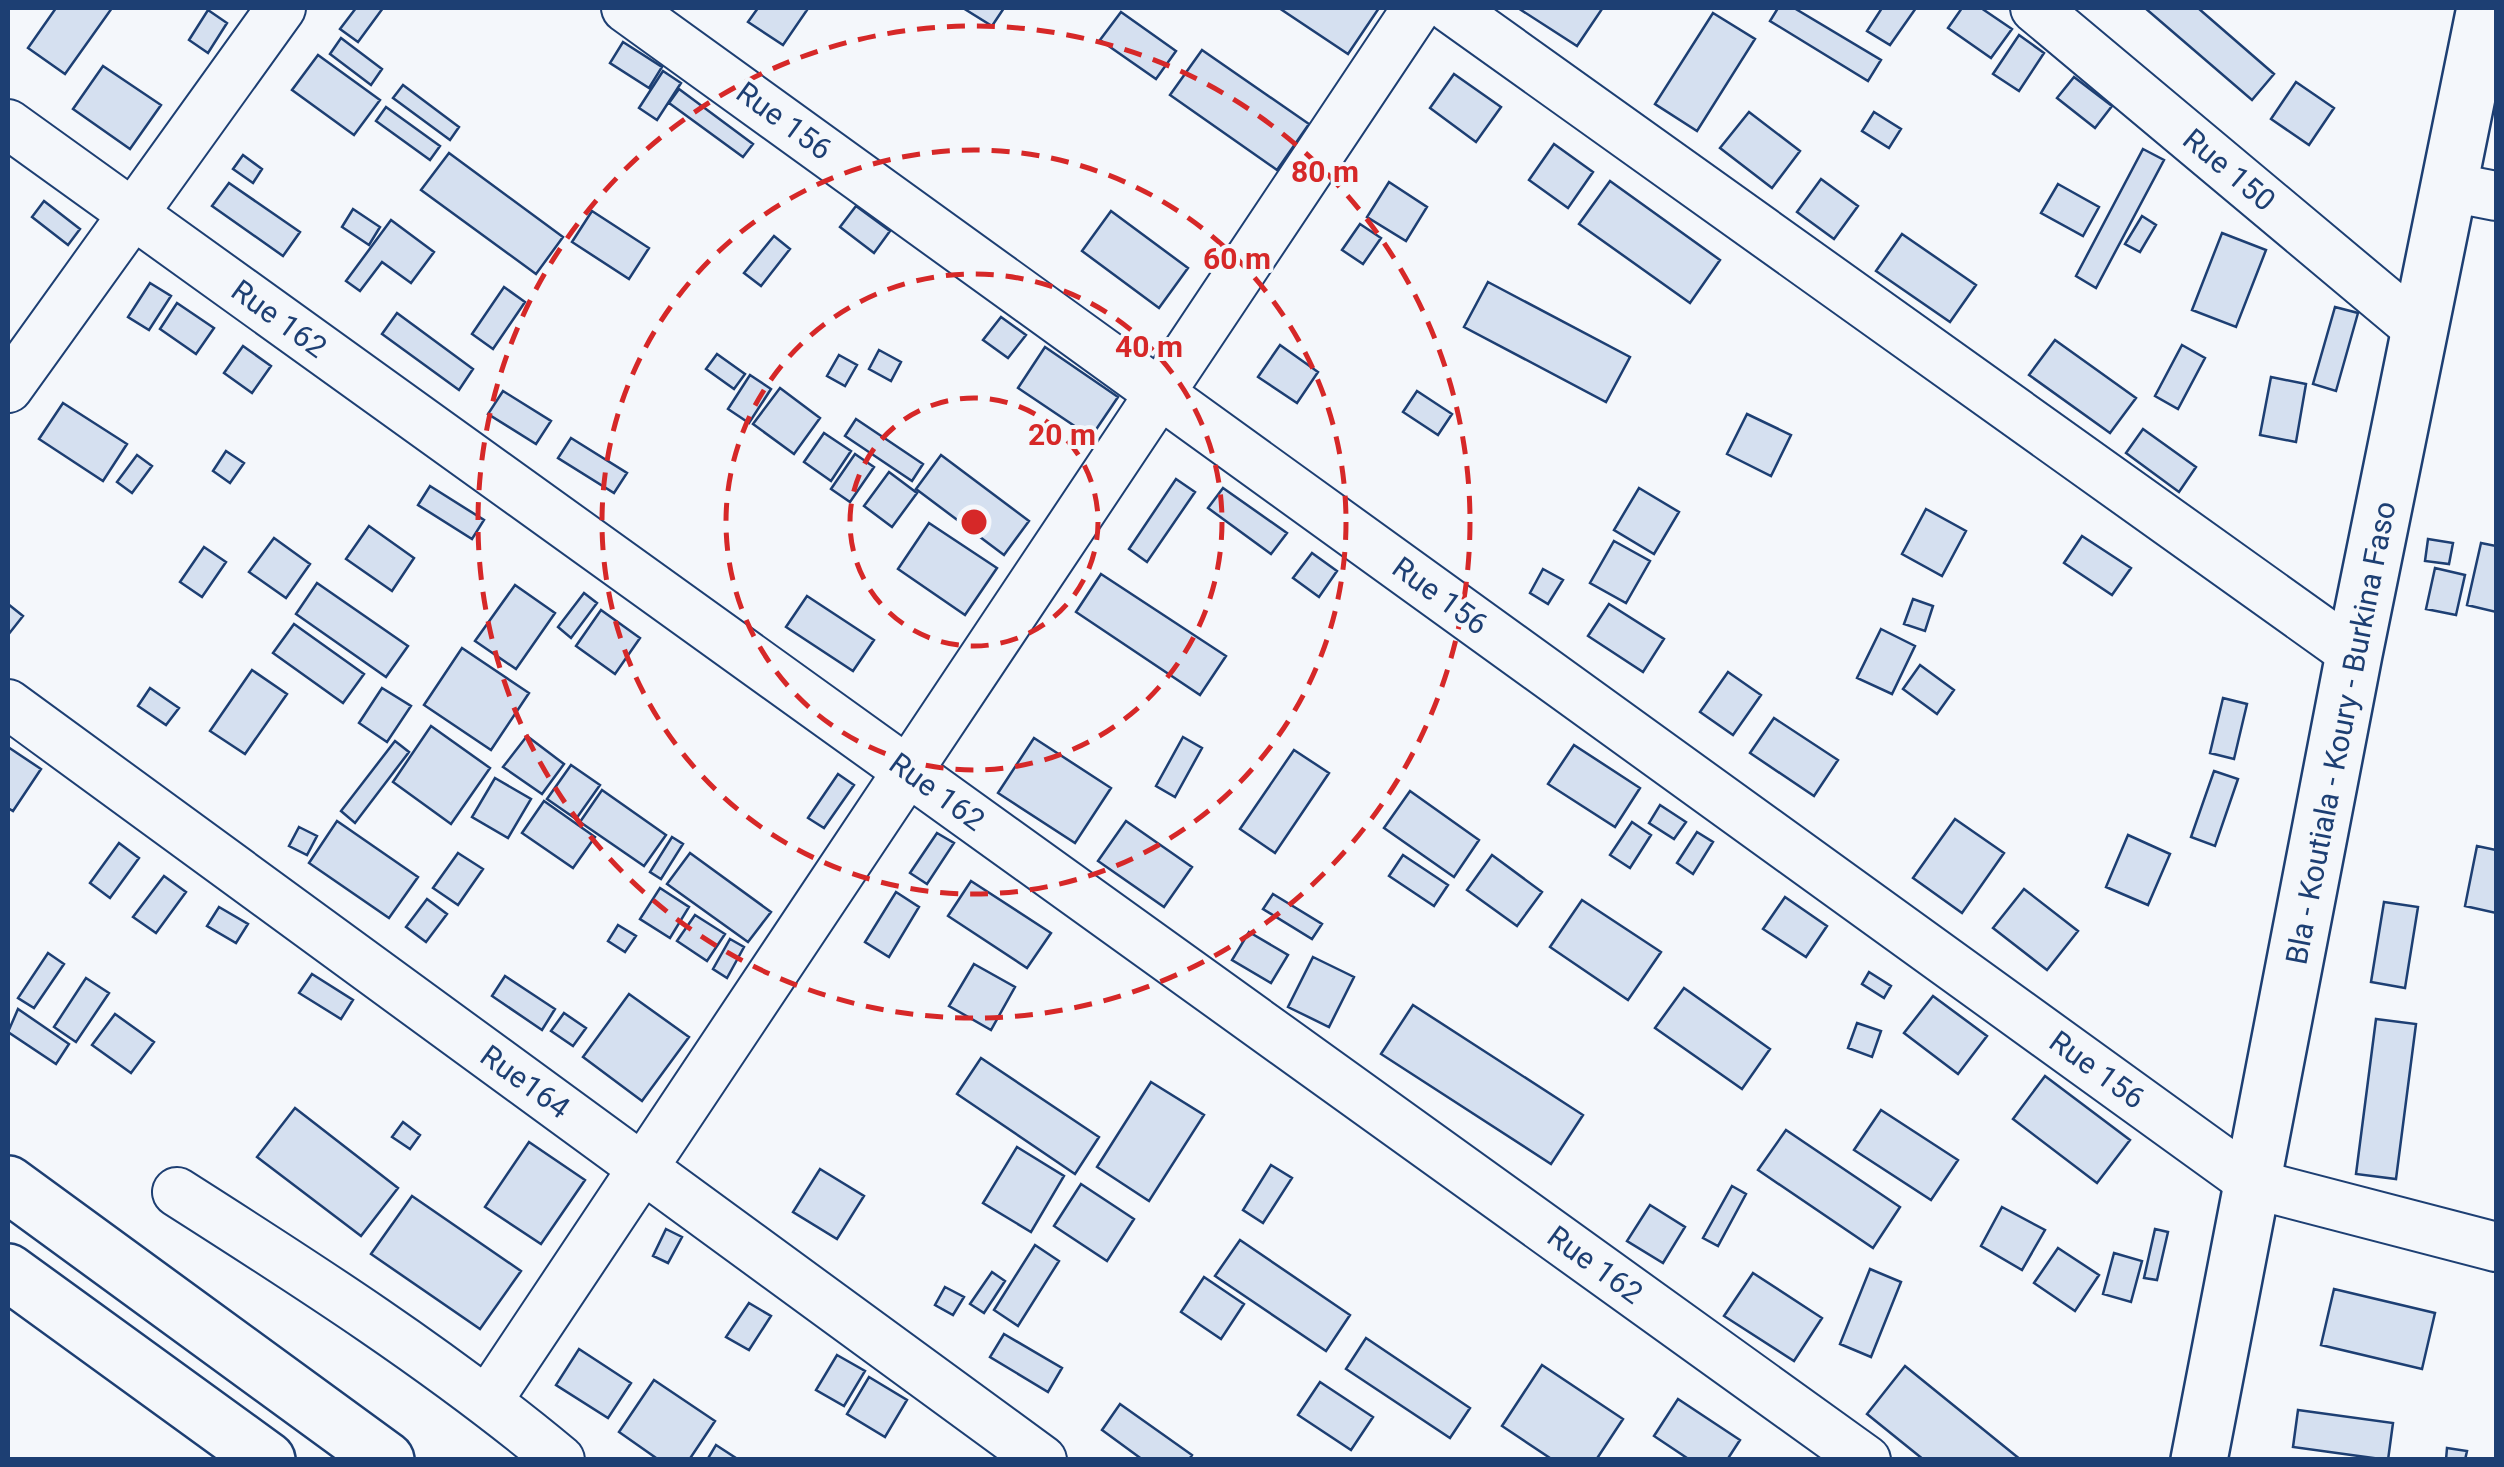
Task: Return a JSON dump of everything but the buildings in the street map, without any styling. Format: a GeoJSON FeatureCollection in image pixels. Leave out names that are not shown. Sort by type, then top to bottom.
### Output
{"type":"FeatureCollection","features":[{"type":"Feature","properties":{"kind":"main road","name":"Bla - Koutiala - Koury - Burkina Faso"},"geometry":{"type":"LineString","coordinates":[[2199,1460],[2354,654],[2422,332],[2473,192],[2485,8]]}},
{"type":"Feature","properties":{"kind":"main road"},"geometry":{"type":"LineString","coordinates":[[8,1184],[386,1460]]}},
{"type":"Feature","properties":{"kind":"main road"},"geometry":{"type":"LineString","coordinates":[[8,1272],[267,1460]]}},
{"type":"Feature","properties":{"kind":"street"},"geometry":{"type":"LineString","coordinates":[[8,388],[281,8]]}},
{"type":"Feature","properties":{"kind":"street","name":"Rue 156"},"geometry":{"type":"LineString","coordinates":[[626,8],[2254,1184]]}},
{"type":"Feature","properties":{"kind":"street"},"geometry":{"type":"LineString","coordinates":[[488,1400],[1417,8]]}},
{"type":"Feature","properties":{"kind":"street"},"geometry":{"type":"LineString","coordinates":[[1450,8],[2354,654]]}},
{"type":"Feature","properties":{"kind":"street","name":"Rue 150"},"geometry":{"type":"LineString","coordinates":[[2035,8],[2422,332]]}},
{"type":"Feature","properties":{"kind":"street","name":"Rue 162"},"geometry":{"type":"LineString","coordinates":[[8,124],[1866,1460]]}},
{"type":"Feature","properties":{"kind":"street","name":"Rue164"},"geometry":{"type":"LineString","coordinates":[[8,704],[1042,1460]]}},
{"type":"Feature","properties":{"kind":"street"},"geometry":{"type":"LineString","coordinates":[[2254,1184],[2496,1247]]}},
{"type":"Feature","properties":{"kind":"street"},"geometry":{"type":"LineString","coordinates":[[177,1192],[309,1276],[488,1400],[560,1460]]}}]}
